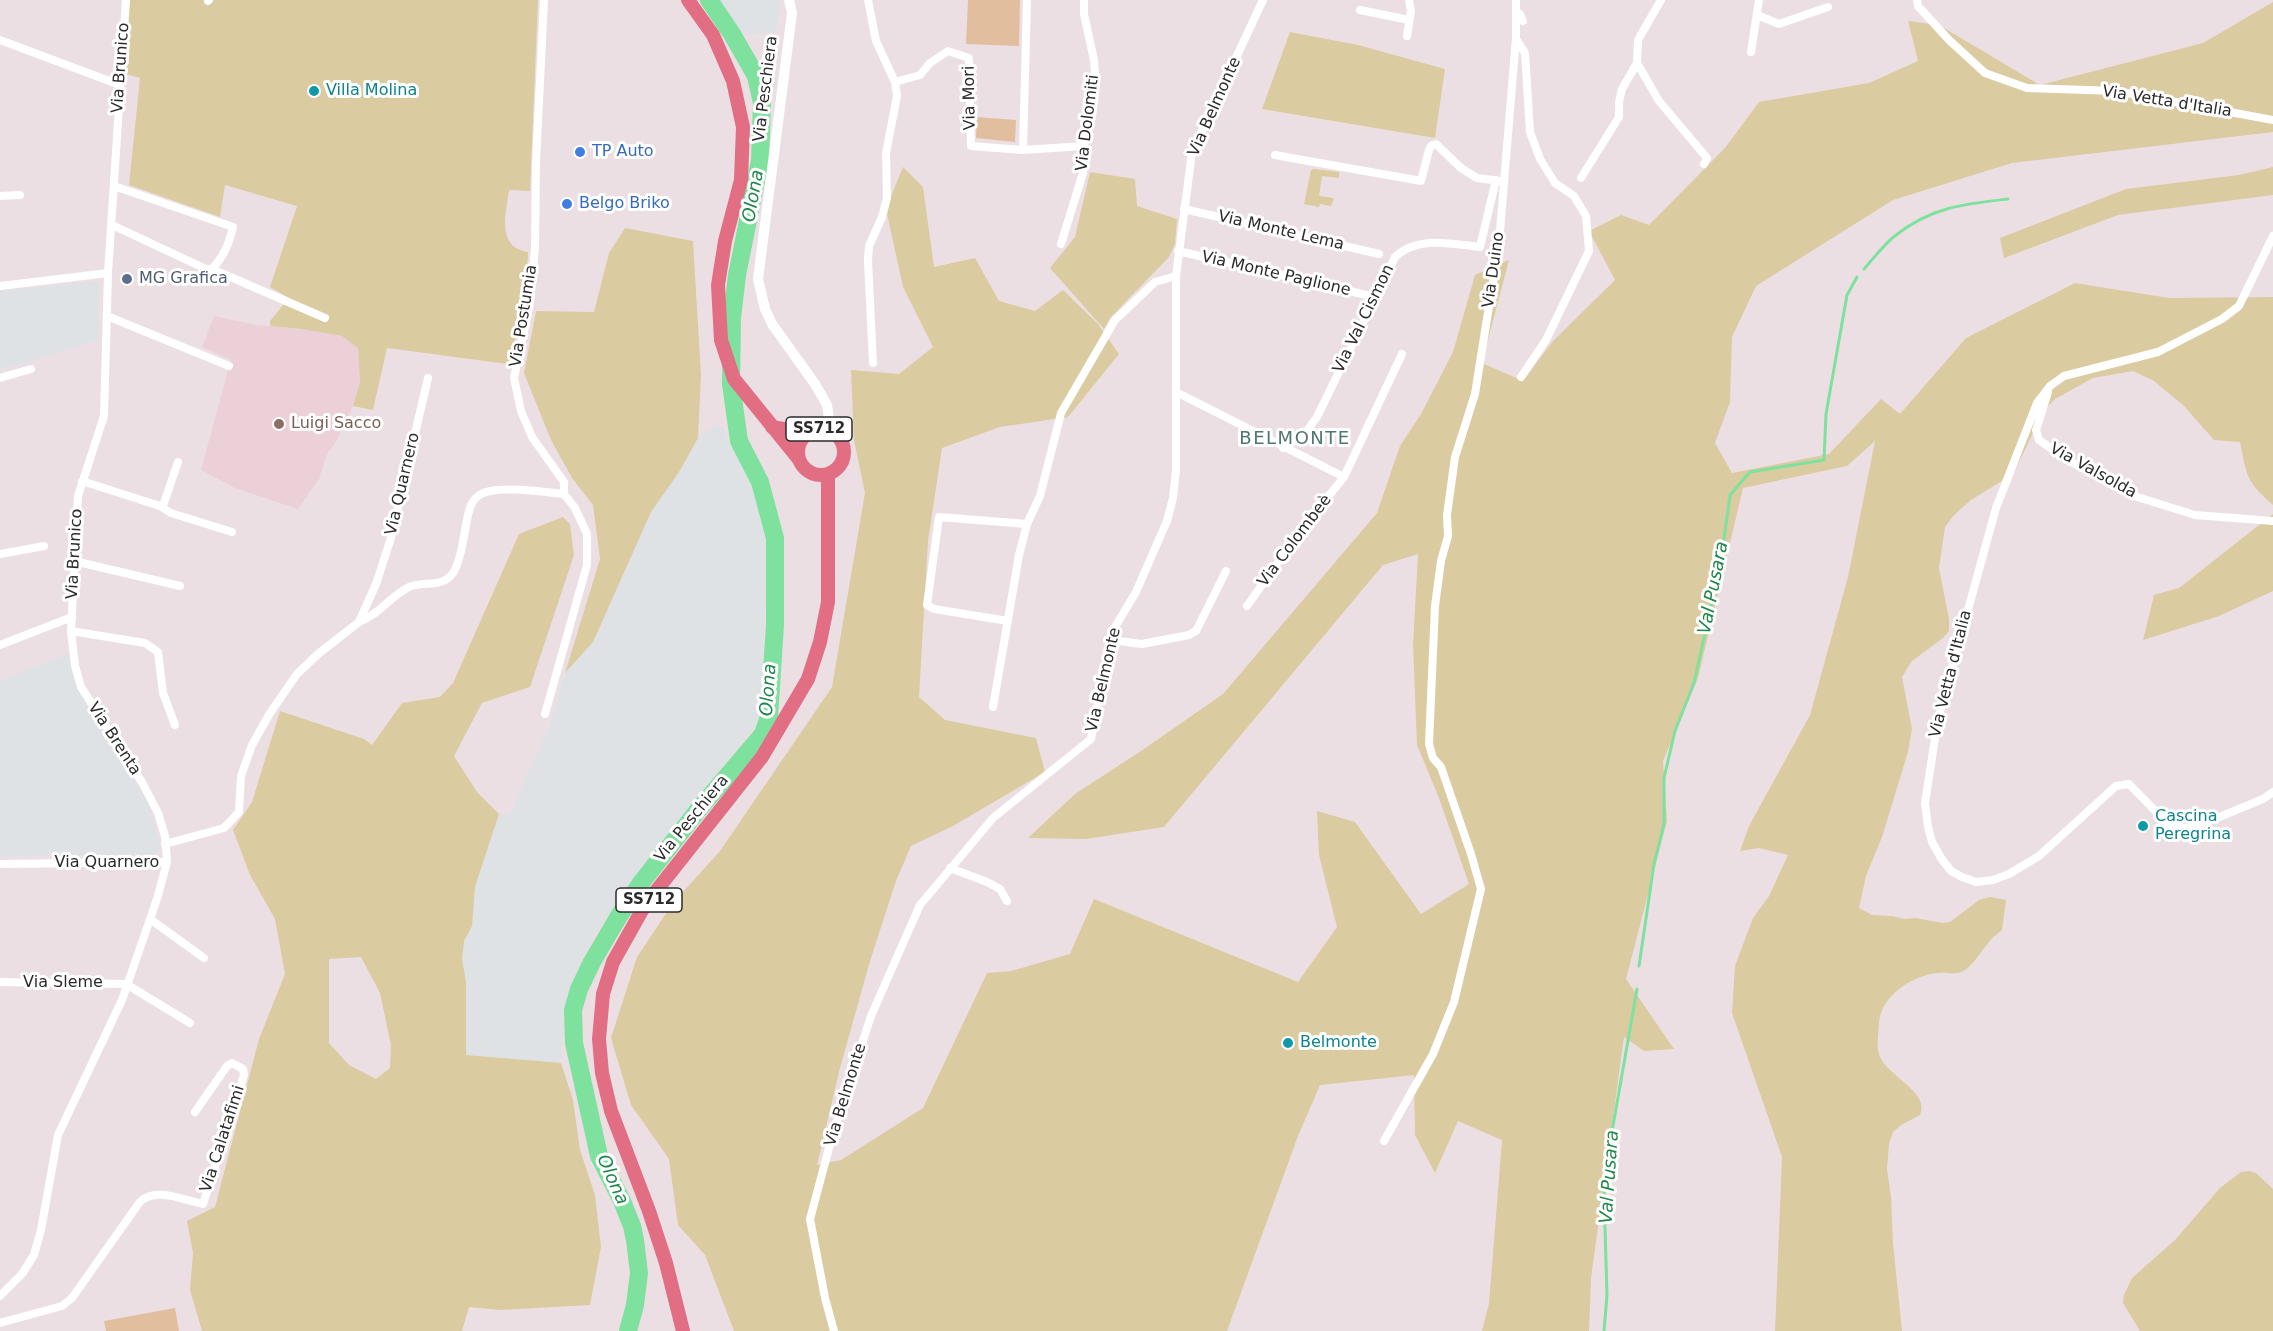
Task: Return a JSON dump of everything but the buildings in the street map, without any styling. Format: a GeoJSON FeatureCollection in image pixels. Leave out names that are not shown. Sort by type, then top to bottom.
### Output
{"type":"FeatureCollection","features":[{"type":"Feature","properties":{"kind":"main road","name":"SS712"},"geometry":{"type":"LineString","coordinates":[[688,0],[717,44],[733,81],[743,127],[741,180],[725,241],[718,285],[721,340],[734,379],[772,427],[807,433],[826,430]]}},
{"type":"Feature","properties":{"kind":"main road","name":"Via Peschiera"},"geometry":{"type":"LineString","coordinates":[[772,427],[801,464],[812,473],[827,499]]}},
{"type":"Feature","properties":{"kind":"main road","name":"Via Peschiera"},"geometry":{"type":"LineString","coordinates":[[683,1331],[666,1263],[649,1211],[611,1111],[603,1074],[599,1039],[603,994],[613,962],[645,905],[762,757],[808,679],[820,642],[828,602],[830,543],[828,474],[840,466],[844,453],[841,440],[826,430]]}},
{"type":"Feature","properties":{"kind":"main road","name":"SS712"},"geometry":{"type":"LineString","coordinates":[[798,458],[799,444],[807,433]]}},
{"type":"Feature","properties":{"kind":"main road"},"geometry":{"type":"LineString","coordinates":[[812,473],[828,474]]}},
{"type":"Feature","properties":{"kind":"street","name":"Via Brunico"},"geometry":{"type":"LineString","coordinates":[[71,632],[78,496],[104,416],[108,273],[126,0]]}},
{"type":"Feature","properties":{"kind":"street","name":"Via Postumia"},"geometry":{"type":"LineString","coordinates":[[544,0],[536,162],[535,247],[530,303],[514,378],[521,411],[532,437],[564,482],[564,494],[575,508],[587,534],[587,565],[545,714]]}},
{"type":"Feature","properties":{"kind":"street","name":"Via Peschiera"},"geometry":{"type":"LineString","coordinates":[[789,0],[792,13],[758,279],[768,316],[827,405],[826,430]]}},
{"type":"Feature","properties":{"kind":"street"},"geometry":{"type":"LineString","coordinates":[[868,0],[876,41],[895,82],[897,96],[886,153],[888,198],[870,246],[868,261],[873,363]]}},
{"type":"Feature","properties":{"kind":"street"},"geometry":{"type":"LineString","coordinates":[[1023,150],[1027,0]]}},
{"type":"Feature","properties":{"kind":"street","name":"Via Dolomiti"},"geometry":{"type":"LineString","coordinates":[[1061,244],[1083,173],[1084,146],[1092,116],[1096,85],[1094,60],[1084,14],[1084,0]]}},
{"type":"Feature","properties":{"kind":"street","name":"Via Belmonte"},"geometry":{"type":"LineString","coordinates":[[834,1331],[825,1298],[810,1219],[833,1133],[871,1016],[920,905],[993,818],[1091,739],[1112,632],[1136,592],[1167,521],[1173,498],[1176,470],[1176,276],[1192,152],[1263,0]]}},
{"type":"Feature","properties":{"kind":"street"},"geometry":{"type":"LineString","coordinates":[[1407,36],[1409,0]]}},
{"type":"Feature","properties":{"kind":"street","name":"Via Duino"},"geometry":{"type":"LineString","coordinates":[[1384,1141],[1433,1054],[1454,1002],[1481,889],[1441,767],[1433,758],[1429,744],[1435,606],[1441,561],[1448,536],[1447,515],[1455,457],[1475,393],[1498,243],[1500,181],[1516,38],[1516,0]]}},
{"type":"Feature","properties":{"kind":"street"},"geometry":{"type":"LineString","coordinates":[[1581,178],[1619,117],[1622,89],[1637,63],[1638,40],[1661,0]]}},
{"type":"Feature","properties":{"kind":"street"},"geometry":{"type":"LineString","coordinates":[[1751,52],[1759,0]]}},
{"type":"Feature","properties":{"kind":"street","name":"Via Vetta d'Italia"},"geometry":{"type":"LineString","coordinates":[[1917,0],[1918,6],[1949,40],[1985,73],[2028,88],[2116,91],[2273,120]]}},
{"type":"Feature","properties":{"kind":"street"},"geometry":{"type":"LineString","coordinates":[[1757,15],[1779,24],[1828,7]]}},
{"type":"Feature","properties":{"kind":"street"},"geometry":{"type":"LineString","coordinates":[[1360,10],[1409,20]]}},
{"type":"Feature","properties":{"kind":"street"},"geometry":{"type":"LineString","coordinates":[[1516,12],[1520,14],[1523,21]]}},
{"type":"Feature","properties":{"kind":"street"},"geometry":{"type":"LineString","coordinates":[[1516,38],[1525,53],[1530,132],[1540,159],[1556,183],[1574,196],[1586,216],[1589,251],[1546,340],[1521,377]]}},
{"type":"Feature","properties":{"kind":"street"},"geometry":{"type":"LineString","coordinates":[[0,40],[120,85]]}},
{"type":"Feature","properties":{"kind":"street","name":"Via Mori"},"geometry":{"type":"LineString","coordinates":[[895,82],[920,75],[930,63],[948,51],[969,58],[971,146],[1023,150],[1084,146]]}},
{"type":"Feature","properties":{"kind":"street"},"geometry":{"type":"LineString","coordinates":[[1637,63],[1659,102],[1707,158],[1704,164]]}},
{"type":"Feature","properties":{"kind":"street"},"geometry":{"type":"LineString","coordinates":[[1275,155],[1421,181],[1429,150],[1436,144],[1461,168],[1478,178],[1500,181]]}},
{"type":"Feature","properties":{"kind":"street","name":"Via Val Cismon"},"geometry":{"type":"LineString","coordinates":[[1283,448],[1303,435],[1317,417],[1395,257],[1401,251],[1418,243],[1480,247],[1500,181]]}},
{"type":"Feature","properties":{"kind":"street"},"geometry":{"type":"LineString","coordinates":[[114,186],[234,227],[222,259],[212,269]]}},
{"type":"Feature","properties":{"kind":"street"},"geometry":{"type":"LineString","coordinates":[[0,196],[20,195]]}},
{"type":"Feature","properties":{"kind":"street","name":"Via Monte Lema"},"geometry":{"type":"LineString","coordinates":[[1184,209],[1379,254]]}},
{"type":"Feature","properties":{"kind":"street"},"geometry":{"type":"LineString","coordinates":[[112,225],[206,269],[212,269],[325,318]]}},
{"type":"Feature","properties":{"kind":"street"},"geometry":{"type":"LineString","coordinates":[[2050,386],[2064,376],[2158,352],[2222,319],[2239,306],[2273,236]]}},
{"type":"Feature","properties":{"kind":"street","name":"Via Monte Paglione"},"geometry":{"type":"LineString","coordinates":[[1178,251],[1375,297]]}},
{"type":"Feature","properties":{"kind":"street"},"geometry":{"type":"LineString","coordinates":[[0,286],[108,273]]}},
{"type":"Feature","properties":{"kind":"street"},"geometry":{"type":"LineString","coordinates":[[993,707],[1027,524],[1040,496],[1061,413],[1115,320],[1155,282],[1176,276]]}},
{"type":"Feature","properties":{"kind":"street"},"geometry":{"type":"LineString","coordinates":[[107,316],[229,366]]}},
{"type":"Feature","properties":{"kind":"street","name":"Via Colombeè"},"geometry":{"type":"LineString","coordinates":[[1247,606],[1298,534],[1344,477],[1402,354]]}},
{"type":"Feature","properties":{"kind":"street"},"geometry":{"type":"LineString","coordinates":[[0,378],[31,369]]}},
{"type":"Feature","properties":{"kind":"street","name":"Via Quarnero"},"geometry":{"type":"LineString","coordinates":[[358,622],[376,584],[390,541],[428,378]]}},
{"type":"Feature","properties":{"kind":"street","name":"Via Vetta d'Italia"},"geometry":{"type":"LineString","coordinates":[[2050,386],[2037,403],[1996,508],[1938,719],[1925,803],[1928,827],[1936,850],[1951,871],[1962,877],[1976,882],[1993,880],[2009,874],[2039,856],[2116,786],[2129,784],[2170,825],[2183,828],[2195,827],[2263,799],[2273,792]]}},
{"type":"Feature","properties":{"kind":"street","name":"Via Valsolda"},"geometry":{"type":"LineString","coordinates":[[2050,386],[2036,430],[2039,440],[2066,459],[2134,496],[2195,515],[2273,521]]}},
{"type":"Feature","properties":{"kind":"street","name":"Via Colombeè"},"geometry":{"type":"LineString","coordinates":[[1176,392],[1344,477]]}},
{"type":"Feature","properties":{"kind":"street"},"geometry":{"type":"LineString","coordinates":[[160,506],[164,503],[178,462]]}},
{"type":"Feature","properties":{"kind":"street"},"geometry":{"type":"LineString","coordinates":[[82,481],[232,532]]}},
{"type":"Feature","properties":{"kind":"street","name":"Via Quarnero"},"geometry":{"type":"LineString","coordinates":[[0,864],[167,862],[165,844],[224,828],[238,812],[241,776],[252,745],[270,712],[297,674],[358,622],[370,618],[406,589],[419,584],[446,581],[454,572],[470,506],[477,497],[484,492],[534,490],[564,494]]}},
{"type":"Feature","properties":{"kind":"street"},"geometry":{"type":"LineString","coordinates":[[1008,621],[934,609],[927,604],[939,517],[1027,524]]}},
{"type":"Feature","properties":{"kind":"street"},"geometry":{"type":"LineString","coordinates":[[0,554],[44,546]]}},
{"type":"Feature","properties":{"kind":"street"},"geometry":{"type":"LineString","coordinates":[[74,561],[180,586]]}},
{"type":"Feature","properties":{"kind":"street"},"geometry":{"type":"LineString","coordinates":[[1110,640],[1142,644],[1189,635],[1196,631],[1226,571]]}},
{"type":"Feature","properties":{"kind":"street"},"geometry":{"type":"LineString","coordinates":[[0,645],[72,616]]}},
{"type":"Feature","properties":{"kind":"street"},"geometry":{"type":"LineString","coordinates":[[71,632],[145,643],[158,652],[163,693],[175,725]]}},
{"type":"Feature","properties":{"kind":"street","name":"Via Brenta"},"geometry":{"type":"LineString","coordinates":[[71,632],[75,666],[81,687],[143,784],[158,813],[165,844]]}},
{"type":"Feature","properties":{"kind":"street"},"geometry":{"type":"LineString","coordinates":[[0,1296],[22,1274],[34,1255],[41,1230],[58,1135],[122,1000],[167,862]]}},
{"type":"Feature","properties":{"kind":"street"},"geometry":{"type":"LineString","coordinates":[[950,868],[1000,889],[1007,901]]}},
{"type":"Feature","properties":{"kind":"street"},"geometry":{"type":"LineString","coordinates":[[150,919],[204,958]]}},
{"type":"Feature","properties":{"kind":"street","name":"Via Sleme"},"geometry":{"type":"LineString","coordinates":[[0,982],[126,984]]}},
{"type":"Feature","properties":{"kind":"street"},"geometry":{"type":"LineString","coordinates":[[126,984],[190,1023]]}},
{"type":"Feature","properties":{"kind":"street","name":"Via Calatafimi"},"geometry":{"type":"LineString","coordinates":[[0,1323],[62,1306],[72,1298],[139,1203],[149,1194],[203,1204],[244,1075],[243,1068],[232,1063],[227,1066],[195,1112]]}},
{"type":"Feature","properties":{"kind":"shaded area"},"geometry":{"type":"Polygon","coordinates":[[[128,0],[538,0],[530,191],[509,190],[505,218],[505,228],[511,243],[518,249],[528,252],[526,302],[508,364],[387,348],[373,410],[353,406],[360,382],[358,348],[342,336],[270,326],[270,321],[289,298],[270,287],[297,206],[225,185],[220,217],[129,185],[140,78],[122,73],[128,0]]]}},
{"type":"Feature","properties":{"kind":"shaded area"},"geometry":{"type":"Polygon","coordinates":[[[719,0],[779,0],[776,32],[744,35],[719,0]]]}},
{"type":"Feature","properties":{"kind":"shaded area"},"geometry":{"type":"Polygon","coordinates":[[[968,0],[1020,0],[1019,46],[966,44],[968,0]]]}},
{"type":"Feature","properties":{"kind":"shaded area"},"geometry":{"type":"Polygon","coordinates":[[[2273,2],[2273,132],[2012,163],[1893,200],[1756,286],[1732,337],[1730,402],[1715,443],[1732,473],[1829,454],[1881,399],[1900,414],[1966,338],[2075,283],[2169,298],[2273,297],[2273,505],[2257,490],[2249,478],[2240,442],[2214,440],[2184,406],[2154,381],[2133,371],[2093,378],[2055,399],[2045,409],[2013,474],[1971,500],[1954,515],[1945,527],[1939,568],[1949,619],[1949,631],[1912,661],[1902,677],[1912,729],[1908,752],[1882,837],[1866,876],[1859,908],[1872,915],[1915,918],[1943,923],[1950,922],[1979,900],[1990,897],[2006,900],[2002,930],[1990,940],[1969,967],[1958,973],[1938,973],[1909,982],[1892,995],[1881,1012],[1879,1054],[1889,1069],[1919,1098],[1922,1106],[1920,1115],[1893,1132],[1889,1144],[1887,1169],[1902,1331],[1775,1331],[1782,1157],[1732,1013],[1735,966],[1753,918],[1769,896],[1788,855],[1759,848],[1740,851],[1749,826],[1810,715],[1848,577],[1875,441],[1847,466],[1743,488],[1698,678],[1663,761],[1667,821],[1626,979],[1674,1049],[1644,1051],[1624,1037],[1591,1278],[1589,1331],[1482,1331],[1489,1303],[1502,1140],[1458,1121],[1435,1173],[1415,1135],[1414,1075],[1320,1085],[1298,1136],[1227,1331],[734,1331],[705,1255],[678,1225],[669,1159],[631,1105],[611,1038],[637,957],[673,903],[720,851],[832,687],[865,493],[854,440],[851,370],[899,374],[933,347],[903,287],[886,209],[903,167],[923,187],[934,267],[975,258],[999,301],[1035,311],[1063,290],[1098,324],[1119,354],[1068,417],[1000,427],[942,448],[928,541],[919,697],[945,720],[1036,738],[1045,772],[953,826],[911,846],[896,881],[870,961],[840,1068],[817,1165],[841,1160],[923,1108],[987,973],[1011,971],[1070,954],[1094,899],[1298,982],[1337,927],[1319,855],[1317,811],[1355,822],[1421,914],[1469,884],[1439,798],[1417,745],[1413,645],[1418,554],[1383,565],[1164,827],[1086,839],[1028,838],[1075,794],[1223,694],[1377,513],[1400,446],[1421,414],[1453,352],[1475,275],[1509,260],[1482,363],[1523,381],[1553,341],[1615,280],[1589,231],[1621,215],[1649,225],[1725,148],[1759,102],[1869,83],[1918,61],[1908,21],[1939,25],[2040,85],[2203,43],[2273,2]]]}},
{"type":"Feature","properties":{"kind":"shaded area"},"geometry":{"type":"Polygon","coordinates":[[[1290,32],[1358,45],[1445,69],[1435,138],[1262,109],[1290,32]]]}},
{"type":"Feature","properties":{"kind":"shaded area"},"geometry":{"type":"Polygon","coordinates":[[[977,117],[1016,120],[1015,142],[976,138],[977,117]]]}},
{"type":"Feature","properties":{"kind":"shaded area"},"geometry":{"type":"Polygon","coordinates":[[[2273,167],[2273,195],[2118,215],[2004,258],[2000,238],[2126,189],[2239,175],[2273,167]]]}},
{"type":"Feature","properties":{"kind":"shaded area"},"geometry":{"type":"Polygon","coordinates":[[[1311,170],[1339,172],[1339,178],[1322,176],[1319,196],[1334,198],[1331,206],[1320,204],[1319,207],[1304,204],[1311,170]]]}},
{"type":"Feature","properties":{"kind":"shaded area"},"geometry":{"type":"Polygon","coordinates":[[[1090,172],[1135,179],[1137,206],[1177,219],[1175,244],[1169,257],[1110,318],[1104,329],[1050,268],[1075,237],[1090,172]]]}},
{"type":"Feature","properties":{"kind":"shaded area"},"geometry":{"type":"Polygon","coordinates":[[[625,228],[693,241],[701,375],[698,438],[679,472],[651,512],[593,642],[565,673],[600,559],[593,505],[572,478],[551,440],[524,373],[536,311],[594,312],[609,253],[625,228]]]}},
{"type":"Feature","properties":{"kind":"shaded area"},"geometry":{"type":"Polygon","coordinates":[[[99,281],[98,340],[0,370],[0,291],[99,281]]]}},
{"type":"Feature","properties":{"kind":"shaded area","name":"Luigi Sacco"},"geometry":{"type":"Polygon","coordinates":[[[214,316],[257,325],[342,336],[358,348],[360,382],[353,406],[336,442],[327,454],[319,479],[298,509],[235,488],[201,470],[231,360],[202,347],[214,316]]]}},
{"type":"Feature","properties":{"kind":"shaded area"},"geometry":{"type":"Polygon","coordinates":[[[719,423],[757,491],[767,544],[760,721],[672,829],[594,936],[568,989],[561,1063],[466,1056],[466,982],[462,959],[464,941],[472,926],[475,887],[499,814],[509,816],[551,722],[565,673],[593,642],[651,512],[679,472],[698,438],[719,423]]]}},
{"type":"Feature","properties":{"kind":"shaded area"},"geometry":{"type":"Polygon","coordinates":[[[2273,514],[2273,591],[2219,616],[2143,640],[2154,595],[2179,588],[2273,514]]]}},
{"type":"Feature","properties":{"kind":"shaded area"},"geometry":{"type":"Polygon","coordinates":[[[563,517],[570,524],[574,555],[530,687],[482,703],[454,756],[477,792],[499,814],[475,887],[472,926],[464,941],[462,959],[466,982],[466,1055],[561,1063],[573,1100],[580,1150],[595,1195],[601,1247],[590,1305],[500,1310],[469,1307],[462,1331],[202,1331],[190,1290],[193,1253],[187,1221],[215,1207],[259,1039],[285,974],[275,919],[250,875],[233,830],[252,802],[280,711],[364,739],[372,745],[402,703],[440,697],[453,683],[519,534],[563,517]],[[361,957],[329,959],[329,1043],[349,1065],[376,1079],[390,1068],[391,1045],[380,993],[361,957]]]}},
{"type":"Feature","properties":{"kind":"shaded area"},"geometry":{"type":"Polygon","coordinates":[[[68,654],[86,706],[149,804],[161,848],[154,854],[0,856],[0,681],[68,654]]]}},
{"type":"Feature","properties":{"kind":"shaded area"},"geometry":{"type":"Polygon","coordinates":[[[2241,1172],[2256,1173],[2273,1189],[2273,1331],[2140,1331],[2123,1303],[2132,1278],[2175,1240],[2220,1188],[2241,1172]]]}},
{"type":"Feature","properties":{"kind":"shaded area"},"geometry":{"type":"Polygon","coordinates":[[[175,1308],[179,1331],[106,1331],[104,1321],[175,1308]]]}},
{"type":"Feature","properties":{"kind":"waterway","name":"Olona"},"geometry":{"type":"LineString","coordinates":[[628,1331],[635,1305],[639,1273],[635,1240],[622,1201],[599,1156],[574,1043],[573,1010],[579,989],[592,962],[641,883],[699,809],[763,734],[769,717],[775,625],[775,538],[760,482],[739,441],[731,384],[732,318],[737,275],[760,161],[762,103],[756,76],[709,0]]}},
{"type":"Feature","properties":{"kind":"waterway","name":"Val Pusara"},"geometry":{"type":"LineString","coordinates":[[1864,269],[1892,239],[1922,218],[1949,208],[2008,199]]}},
{"type":"Feature","properties":{"kind":"waterway","name":"Val Pusara"},"geometry":{"type":"LineString","coordinates":[[1639,966],[1654,864],[1664,824],[1664,778],[1675,731],[1694,683],[1721,561],[1730,495],[1750,472],[1824,460],[1826,414],[1847,295],[1857,277]]}},
{"type":"Feature","properties":{"kind":"waterway","name":"Val Pusara"},"geometry":{"type":"LineString","coordinates":[[1604,1331],[1607,1295],[1604,1195],[1607,1160],[1637,989]]}},
{"type":"Feature","properties":{"kind":"place","name":"Villa Molina"},"geometry":{"type":"Point","coordinates":[314,91]}},
{"type":"Feature","properties":{"kind":"place","name":"TP Auto"},"geometry":{"type":"Point","coordinates":[580,152]}},
{"type":"Feature","properties":{"kind":"place","name":"Belgo Briko"},"geometry":{"type":"Point","coordinates":[567,204]}},
{"type":"Feature","properties":{"kind":"place","name":"MG Grafica"},"geometry":{"type":"Point","coordinates":[127,279]}},
{"type":"Feature","properties":{"kind":"place","name":"Luigi Sacco"},"geometry":{"type":"Point","coordinates":[279,424]}},
{"type":"Feature","properties":{"kind":"place","name":"Cascina Peregrina"},"geometry":{"type":"Point","coordinates":[2143,826]}},
{"type":"Feature","properties":{"kind":"place","name":"Belmonte"},"geometry":{"type":"Point","coordinates":[1288,1043]}},
{"type":"Feature","properties":{"kind":"district","name":"BELMONTE"},"geometry":{"type":"Point","coordinates":[1295,439]}}]}
